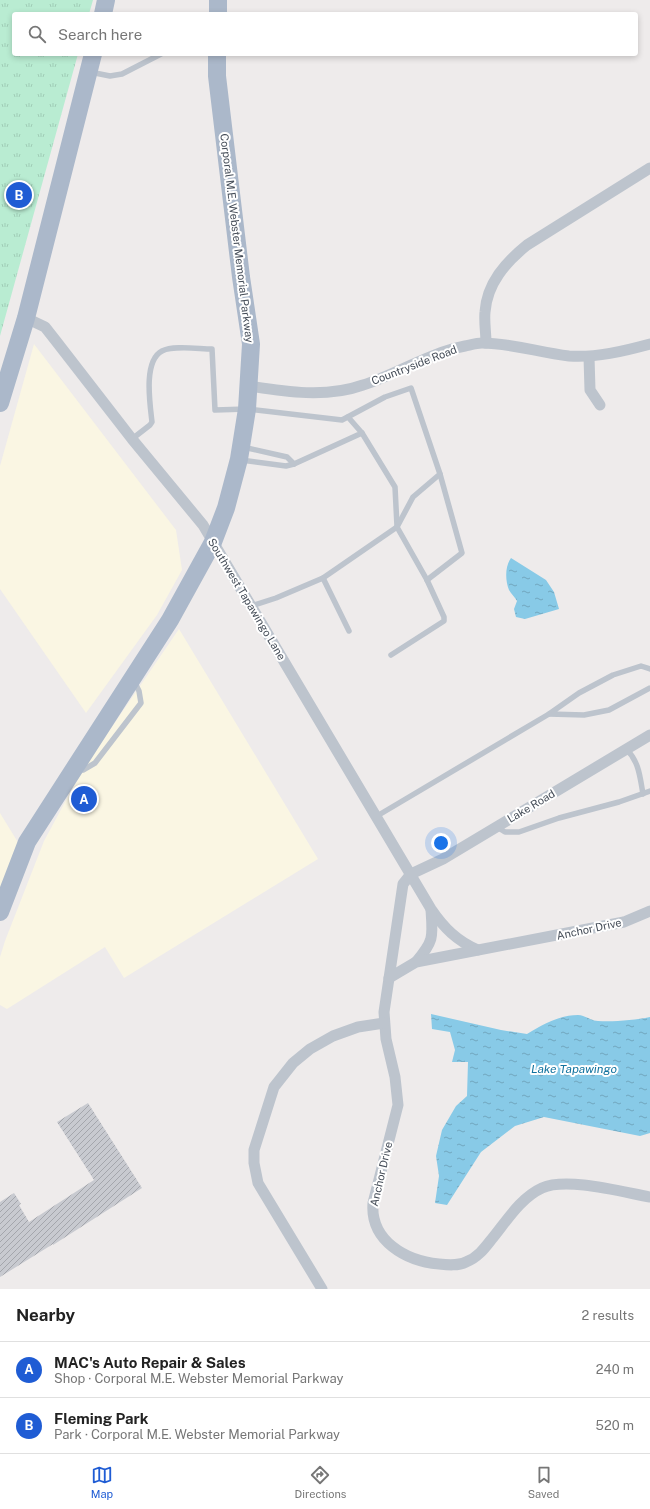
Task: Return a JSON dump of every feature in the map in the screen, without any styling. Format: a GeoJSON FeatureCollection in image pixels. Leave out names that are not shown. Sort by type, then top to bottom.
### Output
{"type":"FeatureCollection","features":[{"type":"Feature","properties":{"kind":"main road"},"geometry":{"type":"LineString","coordinates":[[103,12],[106,0]]}},
{"type":"Feature","properties":{"kind":"main road"},"geometry":{"type":"LineString","coordinates":[[218,0],[218,12]]}},
{"type":"Feature","properties":{"kind":"main road"},"geometry":{"type":"LineString","coordinates":[[0,403],[26,318],[92,56]]}},
{"type":"Feature","properties":{"kind":"main road","name":"Corporal M.E. Webster Memorial Parkway"},"geometry":{"type":"LineString","coordinates":[[0,912],[27,842],[170,620],[213,542],[226,508],[240,453],[247,409],[251,344],[241,277],[217,76],[217,56]]}},
{"type":"Feature","properties":{"kind":"street"},"geometry":{"type":"LineString","coordinates":[[486,343],[485,312],[488,296],[499,273],[512,257],[527,245],[650,168]]}},
{"type":"Feature","properties":{"kind":"street","name":"Southwest Tapawingo Lane"},"geometry":{"type":"LineString","coordinates":[[26,318],[45,327],[132,440],[203,525],[431,909]]}},
{"type":"Feature","properties":{"kind":"street","name":"Countryside Road"},"geometry":{"type":"LineString","coordinates":[[249,386],[284,392],[324,392],[345,390],[363,386],[437,354],[455,348],[482,343],[569,356],[589,356],[650,344]]}},
{"type":"Feature","properties":{"kind":"street"},"geometry":{"type":"LineString","coordinates":[[589,356],[590,390],[600,405]]}},
{"type":"Feature","properties":{"kind":"street","name":"Lake Road"},"geometry":{"type":"LineString","coordinates":[[411,874],[443,859],[650,735]]}},
{"type":"Feature","properties":{"kind":"street"},"geometry":{"type":"LineString","coordinates":[[389,978],[403,884],[411,874]]}},
{"type":"Feature","properties":{"kind":"street"},"geometry":{"type":"LineString","coordinates":[[431,909],[449,932],[467,945],[478,950]]}},
{"type":"Feature","properties":{"kind":"street","name":"Anchor Drive"},"geometry":{"type":"LineString","coordinates":[[431,909],[432,938],[428,948],[416,962],[389,978],[384,1012],[386,1039],[395,1077],[398,1104],[373,1203],[372,1214],[375,1224],[384,1239],[401,1254],[430,1263],[451,1265],[465,1263],[477,1256],[520,1203],[542,1188],[561,1184],[584,1186],[650,1197]]}},
{"type":"Feature","properties":{"kind":"street","name":"Anchor Drive"},"geometry":{"type":"LineString","coordinates":[[416,962],[624,922],[650,911]]}},
{"type":"Feature","properties":{"kind":"street"},"geometry":{"type":"LineString","coordinates":[[322,1289],[258,1183],[254,1163],[254,1150],[274,1087],[293,1064],[310,1049],[333,1036],[358,1027],[384,1023]]}},
{"type":"Feature","properties":{"kind":"lane"},"geometry":{"type":"LineString","coordinates":[[88,72],[110,76],[122,74],[157,56]]}},
{"type":"Feature","properties":{"kind":"lane"},"geometry":{"type":"LineString","coordinates":[[132,440],[152,422],[150,366],[154,357],[162,351],[171,349],[212,349],[215,410],[247,409],[342,420],[385,397],[410,388],[440,474],[462,552],[427,580]]}},
{"type":"Feature","properties":{"kind":"lane"},"geometry":{"type":"LineString","coordinates":[[348,417],[362,433],[395,487],[397,527],[427,580],[444,616],[444,621],[391,655]]}},
{"type":"Feature","properties":{"kind":"lane"},"geometry":{"type":"LineString","coordinates":[[240,453],[286,466],[294,464],[362,433]]}},
{"type":"Feature","properties":{"kind":"lane"},"geometry":{"type":"LineString","coordinates":[[240,453],[287,457],[294,464]]}},
{"type":"Feature","properties":{"kind":"lane"},"geometry":{"type":"LineString","coordinates":[[251,606],[276,598],[323,578],[397,527],[413,497],[440,474]]}},
{"type":"Feature","properties":{"kind":"lane"},"geometry":{"type":"LineString","coordinates":[[323,578],[350,631]]}},
{"type":"Feature","properties":{"kind":"lane"},"geometry":{"type":"LineString","coordinates":[[377,816],[549,714],[579,693],[613,675],[641,666],[650,669]]}},
{"type":"Feature","properties":{"kind":"lane"},"geometry":{"type":"LineString","coordinates":[[549,714],[584,715],[610,710],[650,688]]}},
{"type":"Feature","properties":{"kind":"lane"},"geometry":{"type":"LineString","coordinates":[[626,749],[638,766],[643,794]]}},
{"type":"Feature","properties":{"kind":"lane"},"geometry":{"type":"LineString","coordinates":[[497,827],[505,832],[519,832],[559,818],[650,792]]}},
{"type":"Feature","properties":{"kind":"shaded area"},"geometry":{"type":"Polygon","coordinates":[[[34,344],[176,530],[182,570],[157,615],[86,713],[0,589],[0,466],[34,344]]]}},
{"type":"Feature","properties":{"kind":"shaded area"},"geometry":{"type":"Polygon","coordinates":[[[179,629],[318,859],[124,978],[105,947],[7,1009],[0,1005],[0,957],[44,841],[92,756],[179,629]]]}},
{"type":"Feature","properties":{"kind":"shaded area"},"geometry":{"type":"Polygon","coordinates":[[[0,813],[19,844],[0,893],[0,813]]]}},
{"type":"Feature","properties":{"kind":"green space"},"geometry":{"type":"Polygon","coordinates":[[[0,0],[93,0],[90,12],[12,12],[12,56],[77,56],[0,336],[0,0]]]}},
{"type":"Feature","properties":{"kind":"water"},"geometry":{"type":"Polygon","coordinates":[[[511,558],[546,580],[554,592],[559,609],[525,619],[516,617],[514,609],[517,601],[509,590],[506,578],[509,561],[511,558]]]}},
{"type":"Feature","properties":{"kind":"water","name":"Lake Tapawingo"},"geometry":{"type":"Polygon","coordinates":[[[431,1014],[501,1030],[527,1034],[551,1021],[571,1015],[581,1015],[595,1021],[650,1017],[650,1133],[640,1136],[544,1117],[515,1126],[481,1152],[447,1205],[435,1203],[439,1176],[436,1156],[442,1130],[456,1106],[467,1096],[468,1062],[452,1062],[455,1050],[450,1032],[432,1029],[431,1014]]]}},
{"type":"Feature","properties":{"kind":"building"},"geometry":{"type":"Polygon","coordinates":[[[88,1103],[142,1188],[0,1277],[0,1202],[14,1193],[29,1222],[94,1180],[57,1122],[88,1103]]]}},
{"type":"Feature","properties":{"kind":"place","name":"Fleming Park"},"geometry":{"type":"Point","coordinates":[19,195]}},
{"type":"Feature","properties":{"kind":"place","name":"MAC's Auto Repair & Sales"},"geometry":{"type":"Point","coordinates":[84,799]}}]}
